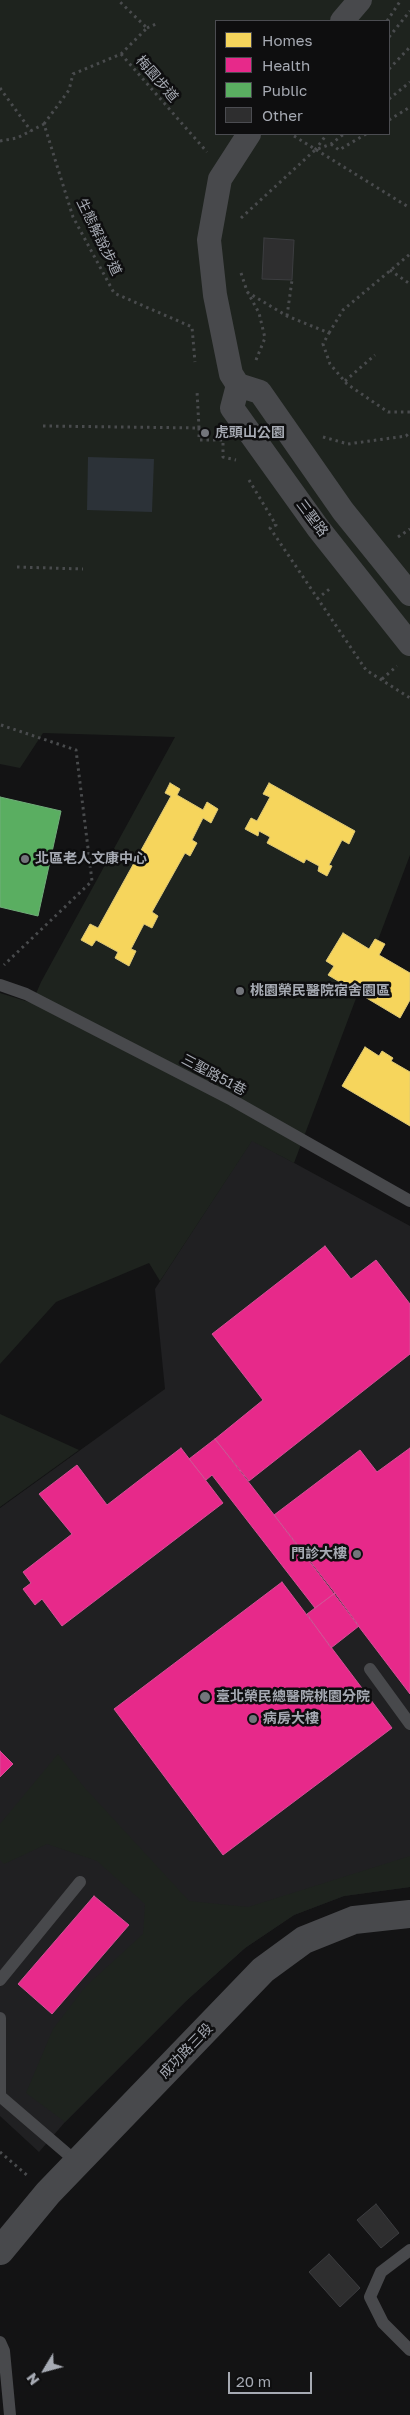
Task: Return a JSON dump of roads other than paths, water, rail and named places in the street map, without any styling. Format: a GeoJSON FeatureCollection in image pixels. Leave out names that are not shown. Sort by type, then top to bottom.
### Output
{"type":"FeatureCollection","features":[{"type":"Feature","properties":{"kind":"street"},"geometry":{"type":"LineString","coordinates":[[343,20],[360,0]]}},
{"type":"Feature","properties":{"kind":"street"},"geometry":{"type":"LineString","coordinates":[[248,135],[220,179],[209,240],[219,313],[231,374],[238,385],[260,392],[343,511],[410,594]]}},
{"type":"Feature","properties":{"kind":"street","name":"三聖路"},"geometry":{"type":"LineString","coordinates":[[238,385],[232,408],[318,528],[410,644]]}},
{"type":"Feature","properties":{"kind":"street","name":"成功路三段"},"geometry":{"type":"LineString","coordinates":[[0,2251],[48,2193],[263,1970],[304,1940],[354,1920],[410,1914]]}},
{"type":"Feature","properties":{"kind":"lane","name":"三聖路51巷"},"geometry":{"type":"LineString","coordinates":[[0,985],[26,994],[232,1100],[410,1201]]}},
{"type":"Feature","properties":{"kind":"lane"},"geometry":{"type":"LineString","coordinates":[[370,1669],[410,1724]]}},
{"type":"Feature","properties":{"kind":"lane"},"geometry":{"type":"LineString","coordinates":[[0,1980],[80,1882]]}},
{"type":"Feature","properties":{"kind":"lane"},"geometry":{"type":"LineString","coordinates":[[0,2018],[0,2096],[78,2163]]}},
{"type":"Feature","properties":{"kind":"lane"},"geometry":{"type":"LineString","coordinates":[[410,2250],[380,2272],[370,2297],[383,2323],[410,2350]]}},
{"type":"Feature","properties":{"kind":"lane"},"geometry":{"type":"LineString","coordinates":[[0,2342],[4,2351],[10,2415]]}},
{"type":"Feature","properties":{"kind":"place","name":"虎頭山公園"},"geometry":{"type":"Point","coordinates":[205,433]}},
{"type":"Feature","properties":{"kind":"place","name":"北區老人文康中心"},"geometry":{"type":"Point","coordinates":[25,859]}},
{"type":"Feature","properties":{"kind":"place","name":"桃園榮民醫院宿舍園區"},"geometry":{"type":"Point","coordinates":[240,991]}},
{"type":"Feature","properties":{"kind":"place","name":"門診大樓"},"geometry":{"type":"Point","coordinates":[357,1554]}},
{"type":"Feature","properties":{"kind":"place","name":"臺北榮民總醫院桃園分院"},"geometry":{"type":"Point","coordinates":[205,1697]}},
{"type":"Feature","properties":{"kind":"place","name":"病房大樓"},"geometry":{"type":"Point","coordinates":[253,1719]}}]}
